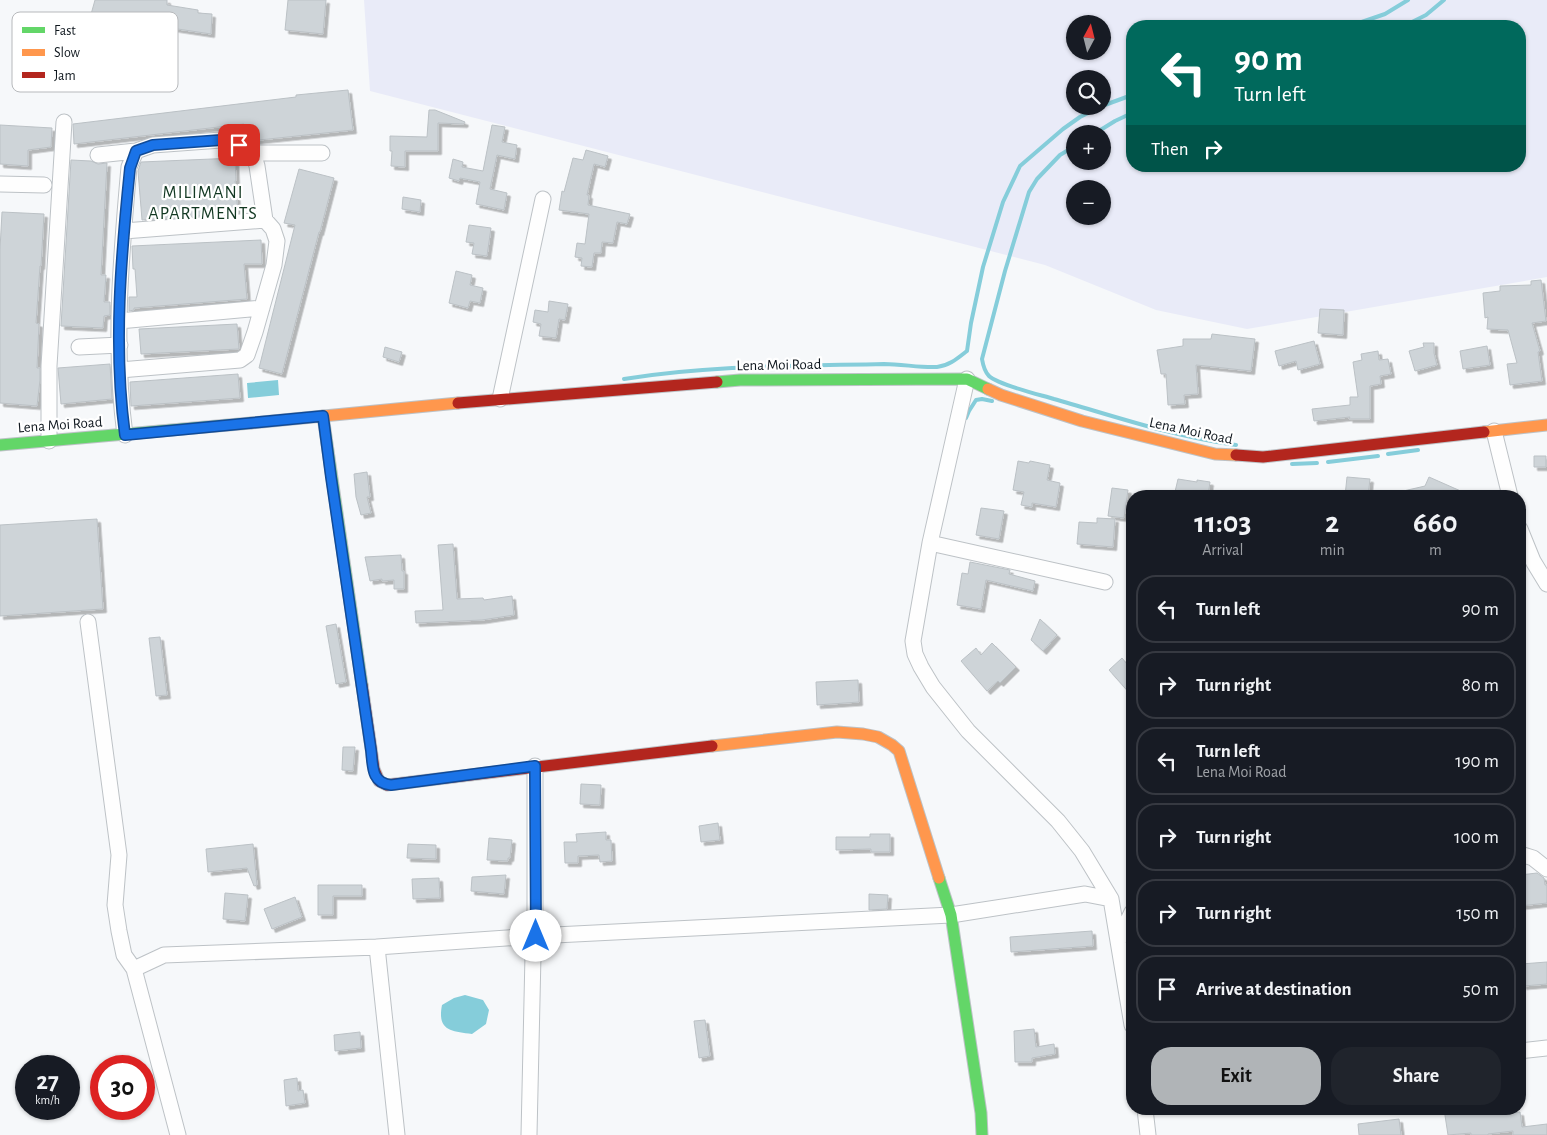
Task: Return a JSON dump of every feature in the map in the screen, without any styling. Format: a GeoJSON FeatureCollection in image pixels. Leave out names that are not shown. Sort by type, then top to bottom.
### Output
{"type":"FeatureCollection","features":[{"type":"Feature","properties":{"kind":"street"},"geometry":{"type":"LineString","coordinates":[[49,441],[50,366],[64,122]]}},
{"type":"Feature","properties":{"kind":"street"},"geometry":{"type":"LineString","coordinates":[[98,154],[136,151],[153,145],[221,140],[239,145],[253,153],[322,153]]}},
{"type":"Feature","properties":{"kind":"street"},"geometry":{"type":"LineString","coordinates":[[125,435],[120,370],[119,300],[130,168],[136,151]]}},
{"type":"Feature","properties":{"kind":"street"},"geometry":{"type":"LineString","coordinates":[[120,370],[240,360],[246,356],[274,265],[277,242],[273,229],[265,220],[257,166],[253,153]]}},
{"type":"Feature","properties":{"kind":"street"},"geometry":{"type":"LineString","coordinates":[[0,184],[44,185]]}},
{"type":"Feature","properties":{"kind":"street"},"geometry":{"type":"LineString","coordinates":[[500,399],[543,199]]}},
{"type":"Feature","properties":{"kind":"street"},"geometry":{"type":"LineString","coordinates":[[124,231],[265,220]]}},
{"type":"Feature","properties":{"kind":"street"},"geometry":{"type":"LineString","coordinates":[[120,321],[262,308]]}},
{"type":"Feature","properties":{"kind":"street"},"geometry":{"type":"LineString","coordinates":[[79,347],[120,345]]}},
{"type":"Feature","properties":{"kind":"street"},"geometry":{"type":"LineString","coordinates":[[967,378],[930,543],[913,641],[916,654],[921,667],[934,687],[968,731],[1058,820],[1082,851],[1111,898],[1126,989]]}},
{"type":"Feature","properties":{"kind":"street","name":"Lena Moi Road"},"geometry":{"type":"LineString","coordinates":[[0,444],[125,435],[500,399],[740,380],[967,378],[1001,395],[1082,420],[1215,454],[1263,457],[1547,425]]}},
{"type":"Feature","properties":{"kind":"street"},"geometry":{"type":"LineString","coordinates":[[323,416],[371,750],[377,780],[383,785],[391,785],[535,766],[837,732],[875,735],[885,739],[899,751],[951,916],[981,1113],[982,1135]]}},
{"type":"Feature","properties":{"kind":"street"},"geometry":{"type":"LineString","coordinates":[[1494,431],[1509,490]]}},
{"type":"Feature","properties":{"kind":"street"},"geometry":{"type":"LineString","coordinates":[[930,543],[1104,582]]}},
{"type":"Feature","properties":{"kind":"street"},"geometry":{"type":"LineString","coordinates":[[1526,544],[1533,561],[1547,584]]}},
{"type":"Feature","properties":{"kind":"street"},"geometry":{"type":"LineString","coordinates":[[88,622],[119,856],[116,905],[119,931],[124,955],[134,969],[178,1135]]}},
{"type":"Feature","properties":{"kind":"street"},"geometry":{"type":"LineString","coordinates":[[529,1135],[533,955],[536,936],[535,766]]}},
{"type":"Feature","properties":{"kind":"street"},"geometry":{"type":"LineString","coordinates":[[1526,856],[1534,858],[1547,869]]}},
{"type":"Feature","properties":{"kind":"street"},"geometry":{"type":"LineString","coordinates":[[134,969],[164,955],[377,947],[536,936],[951,916],[1085,894],[1111,898]]}},
{"type":"Feature","properties":{"kind":"street"},"geometry":{"type":"LineString","coordinates":[[1118,941],[1126,924]]}},
{"type":"Feature","properties":{"kind":"street"},"geometry":{"type":"LineString","coordinates":[[377,947],[397,1135]]}},
{"type":"Feature","properties":{"kind":"street"},"geometry":{"type":"LineString","coordinates":[[1526,1050],[1547,1048]]}},
{"type":"Feature","properties":{"kind":"street"},"geometry":{"type":"LineString","coordinates":[[1146,1115],[1148,1135]]}},
{"type":"Feature","properties":{"kind":"shaded area"},"geometry":{"type":"Polygon","coordinates":[[[364,0],[1547,0],[1547,277],[1247,329],[1156,310],[1045,265],[370,91],[364,0]]]}},
{"type":"Feature","properties":{"kind":"water"},"geometry":{"type":"Polygon","coordinates":[[[278,380],[279,395],[248,398],[247,383],[278,380]]]}},
{"type":"Feature","properties":{"kind":"water"},"geometry":{"type":"Polygon","coordinates":[[[465,995],[483,1000],[489,1010],[486,1024],[472,1034],[447,1028],[442,1020],[442,1005],[454,998],[465,995]]]}},
{"type":"Feature","properties":{"kind":"building"},"geometry":{"type":"Polygon","coordinates":[[[95,0],[167,0],[167,5],[198,10],[198,13],[212,14],[211,34],[178,29],[178,12],[92,12],[95,0]]]}},
{"type":"Feature","properties":{"kind":"building"},"geometry":{"type":"Polygon","coordinates":[[[288,0],[326,0],[323,34],[285,30],[288,0]]]}},
{"type":"Feature","properties":{"kind":"building"},"geometry":{"type":"Polygon","coordinates":[[[348,90],[353,130],[250,141],[245,138],[244,124],[74,144],[73,124],[348,90]]]}},
{"type":"Feature","properties":{"kind":"building"},"geometry":{"type":"Polygon","coordinates":[[[429,110],[435,110],[465,122],[464,124],[438,123],[438,151],[405,151],[405,167],[391,166],[390,136],[427,137],[429,110]]]}},
{"type":"Feature","properties":{"kind":"building"},"geometry":{"type":"Polygon","coordinates":[[[0,125],[52,128],[51,147],[28,150],[28,166],[0,164],[0,125]]]}},
{"type":"Feature","properties":{"kind":"building"},"geometry":{"type":"Polygon","coordinates":[[[492,125],[505,127],[502,142],[517,145],[515,159],[497,155],[490,189],[507,193],[504,210],[476,204],[480,182],[460,178],[459,181],[449,178],[453,159],[463,162],[462,167],[483,171],[492,125]]]}},
{"type":"Feature","properties":{"kind":"building"},"geometry":{"type":"Polygon","coordinates":[[[586,150],[608,156],[605,167],[594,164],[587,195],[589,195],[588,205],[630,214],[627,224],[617,222],[613,243],[602,242],[601,253],[594,253],[592,267],[581,266],[582,258],[575,257],[577,243],[585,244],[589,214],[559,210],[562,191],[564,192],[573,158],[583,160],[586,150]]]}},
{"type":"Feature","properties":{"kind":"building"},"geometry":{"type":"Polygon","coordinates":[[[235,158],[238,213],[142,220],[138,171],[141,162],[235,158]]]}},
{"type":"Feature","properties":{"kind":"building"},"geometry":{"type":"Polygon","coordinates":[[[71,160],[91,161],[98,164],[107,163],[101,275],[106,275],[104,302],[110,302],[110,315],[104,316],[103,328],[61,326],[71,160]]]}},
{"type":"Feature","properties":{"kind":"building"},"geometry":{"type":"Polygon","coordinates":[[[299,169],[334,178],[282,374],[259,368],[295,225],[284,223],[299,169]]]}},
{"type":"Feature","properties":{"kind":"building"},"geometry":{"type":"Polygon","coordinates":[[[403,197],[421,200],[420,212],[402,209],[403,197]]]}},
{"type":"Feature","properties":{"kind":"building"},"geometry":{"type":"Polygon","coordinates":[[[2,212],[44,214],[36,323],[39,324],[37,368],[40,368],[37,406],[0,403],[0,249],[2,212]]]}},
{"type":"Feature","properties":{"kind":"building"},"geometry":{"type":"Polygon","coordinates":[[[469,225],[491,228],[487,256],[472,254],[474,243],[466,242],[469,225]]]}},
{"type":"Feature","properties":{"kind":"building"},"geometry":{"type":"Polygon","coordinates":[[[261,240],[262,264],[244,264],[247,299],[134,308],[134,310],[129,311],[129,297],[137,297],[132,246],[261,240]]]}},
{"type":"Feature","properties":{"kind":"building"},"geometry":{"type":"Polygon","coordinates":[[[456,271],[472,275],[470,285],[483,288],[480,303],[470,301],[468,308],[449,303],[456,271]]]}},
{"type":"Feature","properties":{"kind":"building"},"geometry":{"type":"Polygon","coordinates":[[[1541,280],[1546,321],[1532,323],[1540,351],[1538,352],[1542,381],[1510,385],[1507,364],[1517,363],[1508,330],[1487,329],[1488,317],[1485,318],[1483,293],[1500,291],[1500,286],[1531,285],[1531,281],[1541,280]]]}},
{"type":"Feature","properties":{"kind":"building"},"geometry":{"type":"Polygon","coordinates":[[[549,301],[568,304],[565,320],[559,319],[556,338],[539,336],[541,324],[533,322],[535,310],[548,312],[549,301]]]}},
{"type":"Feature","properties":{"kind":"building"},"geometry":{"type":"Polygon","coordinates":[[[1320,309],[1344,310],[1343,335],[1318,333],[1320,309]]]}},
{"type":"Feature","properties":{"kind":"building"},"geometry":{"type":"Polygon","coordinates":[[[237,324],[239,349],[141,354],[139,329],[237,324]]]}},
{"type":"Feature","properties":{"kind":"building"},"geometry":{"type":"Polygon","coordinates":[[[1212,334],[1255,339],[1251,371],[1196,365],[1198,394],[1184,395],[1185,404],[1168,405],[1166,374],[1161,374],[1157,350],[1183,346],[1183,339],[1211,339],[1212,334]]]}},
{"type":"Feature","properties":{"kind":"building"},"geometry":{"type":"Polygon","coordinates":[[[1314,341],[1320,364],[1298,370],[1296,361],[1279,366],[1275,351],[1314,341]]]}},
{"type":"Feature","properties":{"kind":"building"},"geometry":{"type":"Polygon","coordinates":[[[1423,343],[1434,343],[1437,365],[1415,371],[1409,351],[1424,347],[1423,343]]]}},
{"type":"Feature","properties":{"kind":"building"},"geometry":{"type":"Polygon","coordinates":[[[1487,346],[1490,365],[1463,369],[1460,351],[1487,346]]]}},
{"type":"Feature","properties":{"kind":"building"},"geometry":{"type":"Polygon","coordinates":[[[385,347],[402,352],[399,362],[383,357],[385,347]]]}},
{"type":"Feature","properties":{"kind":"building"},"geometry":{"type":"Polygon","coordinates":[[[1378,351],[1379,360],[1388,359],[1391,374],[1380,376],[1381,384],[1370,386],[1370,419],[1349,419],[1350,417],[1314,421],[1312,409],[1350,405],[1350,397],[1358,397],[1353,362],[1362,360],[1361,354],[1378,351]]]}},
{"type":"Feature","properties":{"kind":"building"},"geometry":{"type":"Polygon","coordinates":[[[110,364],[112,399],[61,404],[58,368],[110,364]]]}},
{"type":"Feature","properties":{"kind":"building"},"geometry":{"type":"Polygon","coordinates":[[[238,374],[240,398],[131,406],[130,382],[238,374]]]}},
{"type":"Feature","properties":{"kind":"building"},"geometry":{"type":"Polygon","coordinates":[[[1534,456],[1546,456],[1546,467],[1534,467],[1534,456]]]}},
{"type":"Feature","properties":{"kind":"building"},"geometry":{"type":"Polygon","coordinates":[[[1018,461],[1050,465],[1047,480],[1060,483],[1056,507],[1032,503],[1032,507],[1021,505],[1024,492],[1013,490],[1018,461]]]}},
{"type":"Feature","properties":{"kind":"building"},"geometry":{"type":"Polygon","coordinates":[[[367,472],[370,497],[367,497],[371,513],[361,515],[356,497],[354,474],[367,472]]]}},
{"type":"Feature","properties":{"kind":"building"},"geometry":{"type":"Polygon","coordinates":[[[1347,477],[1370,479],[1369,490],[1346,490],[1347,477]]]}},
{"type":"Feature","properties":{"kind":"building"},"geometry":{"type":"Polygon","coordinates":[[[1429,477],[1458,490],[1408,490],[1425,486],[1429,477]]]}},
{"type":"Feature","properties":{"kind":"building"},"geometry":{"type":"Polygon","coordinates":[[[1178,479],[1210,482],[1209,490],[1175,490],[1178,479]]]}},
{"type":"Feature","properties":{"kind":"building"},"geometry":{"type":"Polygon","coordinates":[[[1112,488],[1128,490],[1126,490],[1124,518],[1108,516],[1112,488]]]}},
{"type":"Feature","properties":{"kind":"building"},"geometry":{"type":"Polygon","coordinates":[[[981,508],[1004,511],[999,539],[976,535],[981,508]]]}},
{"type":"Feature","properties":{"kind":"building"},"geometry":{"type":"Polygon","coordinates":[[[1097,518],[1115,519],[1113,547],[1077,544],[1079,522],[1097,523],[1097,518]]]}},
{"type":"Feature","properties":{"kind":"building"},"geometry":{"type":"Polygon","coordinates":[[[97,519],[103,609],[0,616],[0,525],[97,519]]]}},
{"type":"Feature","properties":{"kind":"building"},"geometry":{"type":"Polygon","coordinates":[[[453,544],[457,599],[483,598],[484,600],[512,596],[514,615],[482,620],[416,623],[415,611],[443,610],[438,545],[453,544]]]}},
{"type":"Feature","properties":{"kind":"building"},"geometry":{"type":"Polygon","coordinates":[[[401,555],[402,571],[404,571],[404,589],[394,589],[394,580],[370,581],[365,557],[401,555]]]}},
{"type":"Feature","properties":{"kind":"building"},"geometry":{"type":"Polygon","coordinates":[[[970,562],[1010,570],[1009,574],[1035,581],[1033,591],[986,580],[981,609],[957,605],[962,573],[968,574],[970,562]]]}},
{"type":"Feature","properties":{"kind":"building"},"geometry":{"type":"Polygon","coordinates":[[[1040,619],[1057,635],[1043,651],[1031,640],[1040,619]]]}},
{"type":"Feature","properties":{"kind":"building"},"geometry":{"type":"Polygon","coordinates":[[[336,624],[346,682],[336,684],[326,626],[336,624]]]}},
{"type":"Feature","properties":{"kind":"building"},"geometry":{"type":"Polygon","coordinates":[[[160,637],[167,695],[156,696],[149,638],[160,637]]]}},
{"type":"Feature","properties":{"kind":"building"},"geometry":{"type":"Polygon","coordinates":[[[992,643],[1016,667],[1000,683],[998,681],[987,691],[961,661],[976,648],[981,655],[992,643]]]}},
{"type":"Feature","properties":{"kind":"building"},"geometry":{"type":"Polygon","coordinates":[[[1122,658],[1126,663],[1126,689],[1109,670],[1122,658]]]}},
{"type":"Feature","properties":{"kind":"building"},"geometry":{"type":"Polygon","coordinates":[[[858,680],[859,702],[817,705],[816,682],[858,680]]]}},
{"type":"Feature","properties":{"kind":"building"},"geometry":{"type":"Polygon","coordinates":[[[343,747],[355,747],[353,771],[342,770],[343,747]]]}},
{"type":"Feature","properties":{"kind":"building"},"geometry":{"type":"Polygon","coordinates":[[[581,784],[601,785],[600,805],[580,804],[581,784]]]}},
{"type":"Feature","properties":{"kind":"building"},"geometry":{"type":"Polygon","coordinates":[[[718,823],[720,840],[701,842],[699,826],[718,823]]]}},
{"type":"Feature","properties":{"kind":"building"},"geometry":{"type":"Polygon","coordinates":[[[606,832],[606,840],[611,840],[612,861],[600,862],[599,855],[578,856],[578,863],[565,863],[564,842],[577,842],[576,834],[606,832]]]}},
{"type":"Feature","properties":{"kind":"building"},"geometry":{"type":"Polygon","coordinates":[[[870,834],[890,834],[890,852],[871,852],[871,849],[836,850],[836,837],[870,837],[870,834]]]}},
{"type":"Feature","properties":{"kind":"building"},"geometry":{"type":"Polygon","coordinates":[[[489,838],[512,840],[508,861],[487,860],[489,838]]]}},
{"type":"Feature","properties":{"kind":"building"},"geometry":{"type":"Polygon","coordinates":[[[253,844],[257,885],[254,886],[247,868],[208,872],[206,849],[253,844]]]}},
{"type":"Feature","properties":{"kind":"building"},"geometry":{"type":"Polygon","coordinates":[[[408,844],[436,845],[436,859],[407,858],[408,844]]]}},
{"type":"Feature","properties":{"kind":"building"},"geometry":{"type":"Polygon","coordinates":[[[1537,873],[1544,878],[1545,885],[1547,885],[1547,903],[1526,905],[1526,874],[1537,873]]]}},
{"type":"Feature","properties":{"kind":"building"},"geometry":{"type":"Polygon","coordinates":[[[506,875],[504,894],[471,891],[472,877],[506,875]]]}},
{"type":"Feature","properties":{"kind":"building"},"geometry":{"type":"Polygon","coordinates":[[[439,878],[440,898],[413,899],[412,879],[439,878]]]}},
{"type":"Feature","properties":{"kind":"building"},"geometry":{"type":"Polygon","coordinates":[[[318,885],[362,885],[362,896],[333,896],[333,915],[318,915],[318,885]]]}},
{"type":"Feature","properties":{"kind":"building"},"geometry":{"type":"Polygon","coordinates":[[[225,893],[248,895],[245,921],[223,919],[225,893]]]}},
{"type":"Feature","properties":{"kind":"building"},"geometry":{"type":"Polygon","coordinates":[[[869,894],[888,895],[887,909],[869,910],[869,894]]]}},
{"type":"Feature","properties":{"kind":"building"},"geometry":{"type":"Polygon","coordinates":[[[295,897],[302,917],[272,929],[264,909],[295,897]]]}},
{"type":"Feature","properties":{"kind":"building"},"geometry":{"type":"Polygon","coordinates":[[[1092,931],[1093,946],[1011,952],[1010,937],[1092,931]]]}},
{"type":"Feature","properties":{"kind":"building"},"geometry":{"type":"Polygon","coordinates":[[[1547,962],[1547,984],[1526,986],[1526,964],[1547,962]]]}},
{"type":"Feature","properties":{"kind":"building"},"geometry":{"type":"Polygon","coordinates":[[[705,1020],[710,1056],[699,1058],[694,1021],[705,1020]]]}},
{"type":"Feature","properties":{"kind":"building"},"geometry":{"type":"Polygon","coordinates":[[[1034,1029],[1036,1047],[1054,1044],[1055,1054],[1032,1058],[1032,1062],[1015,1062],[1014,1031],[1034,1029]]]}},
{"type":"Feature","properties":{"kind":"building"},"geometry":{"type":"Polygon","coordinates":[[[360,1032],[361,1048],[335,1051],[334,1035],[360,1032]]]}},
{"type":"Feature","properties":{"kind":"building"},"geometry":{"type":"Polygon","coordinates":[[[297,1078],[298,1091],[303,1090],[305,1103],[286,1106],[284,1080],[297,1078]]]}},
{"type":"Feature","properties":{"kind":"building"},"geometry":{"type":"Polygon","coordinates":[[[1445,1115],[1520,1115],[1522,1127],[1547,1124],[1547,1135],[1513,1135],[1513,1131],[1488,1135],[1471,1135],[1471,1133],[1448,1135],[1445,1115]]]}},
{"type":"Feature","properties":{"kind":"building"},"geometry":{"type":"Polygon","coordinates":[[[1399,1119],[1401,1135],[1359,1135],[1358,1124],[1399,1119]]]}},
{"type":"Feature","properties":{"kind":"waterway"},"geometry":{"type":"LineString","coordinates":[[1368,20],[1385,14],[1408,0]]}},
{"type":"Feature","properties":{"kind":"waterway"},"geometry":{"type":"LineString","coordinates":[[1416,20],[1426,15],[1444,0]]}},
{"type":"Feature","properties":{"kind":"waterway"},"geometry":{"type":"LineString","coordinates":[[1111,103],[1126,97]]}},
{"type":"Feature","properties":{"kind":"waterway"},"geometry":{"type":"LineString","coordinates":[[624,379],[689,371],[787,366],[884,364],[937,367],[953,361],[967,351],[983,267],[1003,202],[1020,166],[1063,129],[1084,115]]}},
{"type":"Feature","properties":{"kind":"waterway"},"geometry":{"type":"LineString","coordinates":[[1109,125],[1126,116]]}},
{"type":"Feature","properties":{"kind":"waterway"},"geometry":{"type":"LineString","coordinates":[[1066,151],[1060,155],[1037,179],[1029,192],[1005,271],[982,359],[986,372],[994,379],[1010,386],[1122,419],[1190,437],[1236,445]]}},
{"type":"Feature","properties":{"kind":"waterway"},"geometry":{"type":"LineString","coordinates":[[966,418],[976,400],[992,401]]}},
{"type":"Feature","properties":{"kind":"waterway"},"geometry":{"type":"LineString","coordinates":[[1388,454],[1418,450]]}},
{"type":"Feature","properties":{"kind":"waterway"},"geometry":{"type":"LineString","coordinates":[[1328,462],[1378,456]]}},
{"type":"Feature","properties":{"kind":"waterway"},"geometry":{"type":"LineString","coordinates":[[1292,464],[1317,463]]}},
{"type":"Feature","properties":{"kind":"traffic: fast"},"geometry":{"type":"LineString","coordinates":[[717,382],[740,380],[967,379],[988,389]]}},
{"type":"Feature","properties":{"kind":"traffic: fast"},"geometry":{"type":"LineString","coordinates":[[323,416],[362,685]]}},
{"type":"Feature","properties":{"kind":"traffic: fast"},"geometry":{"type":"LineString","coordinates":[[0,445],[251,423]]}},
{"type":"Feature","properties":{"kind":"traffic: fast"},"geometry":{"type":"LineString","coordinates":[[939,878],[951,915],[981,1113],[982,1135]]}},
{"type":"Feature","properties":{"kind":"traffic: slow"},"geometry":{"type":"LineString","coordinates":[[988,389],[1082,421],[1215,454],[1236,455]]}},
{"type":"Feature","properties":{"kind":"traffic: slow"},"geometry":{"type":"LineString","coordinates":[[251,423],[458,403]]}},
{"type":"Feature","properties":{"kind":"traffic: slow"},"geometry":{"type":"LineString","coordinates":[[1484,432],[1547,425]]}},
{"type":"Feature","properties":{"kind":"traffic: slow"},"geometry":{"type":"LineString","coordinates":[[712,746],[837,732],[878,737],[892,745],[899,751],[939,878]]}},
{"type":"Feature","properties":{"kind":"traffic: jam"},"geometry":{"type":"LineString","coordinates":[[458,403],[717,382]]}},
{"type":"Feature","properties":{"kind":"traffic: jam"},"geometry":{"type":"LineString","coordinates":[[1236,455],[1263,457],[1484,432]]}},
{"type":"Feature","properties":{"kind":"traffic: jam"},"geometry":{"type":"LineString","coordinates":[[362,685],[374,769],[379,781],[387,785],[712,746]]}},
{"type":"Feature","properties":{"kind":"district","name":"MILIMANI APARTMENTS"},"geometry":{"type":"Point","coordinates":[203,203]}},
{"type":"Feature","properties":{"kind":"route"},"geometry":{"type":"LineString","coordinates":[[239,145],[221,140],[153,145],[136,151],[130,168],[119,300],[120,370],[125,435],[323,416],[371,750],[377,780],[383,785],[391,785],[535,766],[536,936]]}}]}
